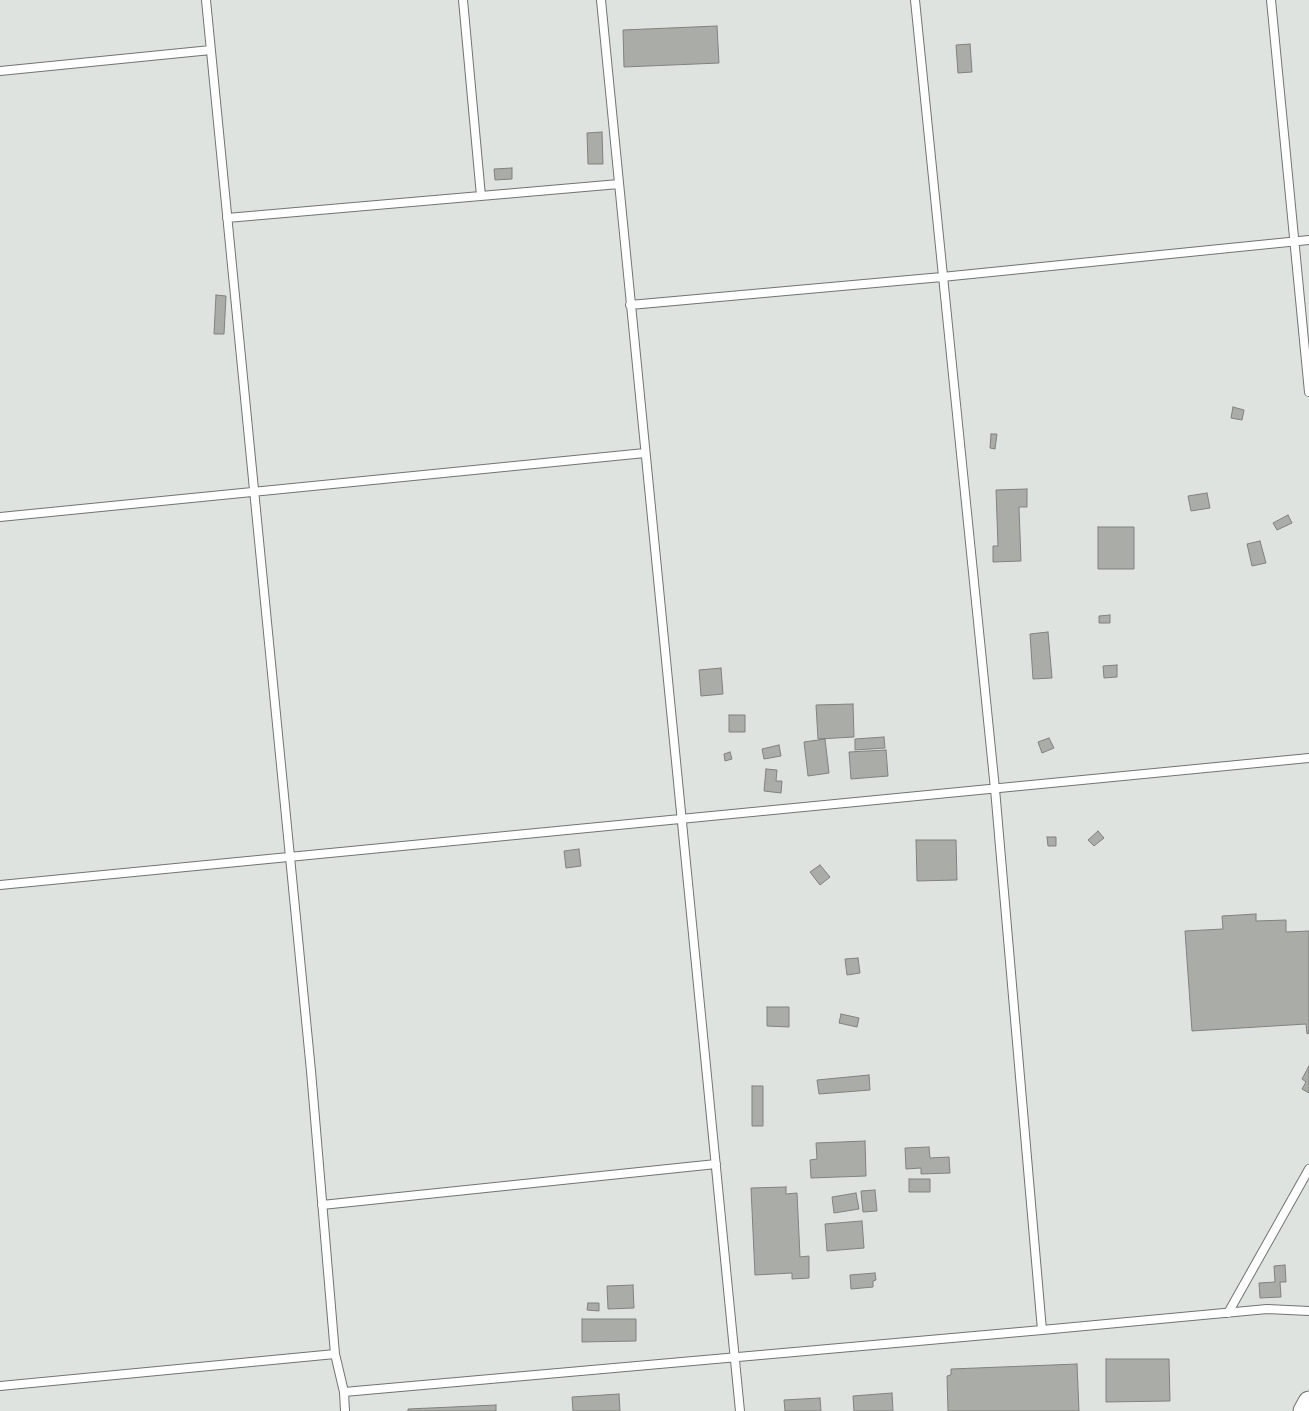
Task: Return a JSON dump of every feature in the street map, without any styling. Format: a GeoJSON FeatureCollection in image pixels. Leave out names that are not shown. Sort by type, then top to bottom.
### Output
{"type":"FeatureCollection","features":[{"type":"Feature","properties":{"kind":"main road"},"geometry":{"type":"LineString","coordinates":[[1304,1411],[1309,1402]]}},
{"type":"Feature","properties":{"kind":"lane"},"geometry":{"type":"LineString","coordinates":[[206,0],[310,1063],[335,1354],[344,1392],[345,1411]]}},
{"type":"Feature","properties":{"kind":"lane"},"geometry":{"type":"LineString","coordinates":[[463,0],[481,196]]}},
{"type":"Feature","properties":{"kind":"lane"},"geometry":{"type":"LineString","coordinates":[[601,0],[740,1411]]}},
{"type":"Feature","properties":{"kind":"lane"},"geometry":{"type":"LineString","coordinates":[[915,0],[995,789],[1042,1330]]}},
{"type":"Feature","properties":{"kind":"lane"},"geometry":{"type":"LineString","coordinates":[[1271,0],[1293,241],[1309,392]]}},
{"type":"Feature","properties":{"kind":"lane"},"geometry":{"type":"LineString","coordinates":[[0,70],[211,50]]}},
{"type":"Feature","properties":{"kind":"lane"},"geometry":{"type":"LineString","coordinates":[[227,218],[619,184]]}},
{"type":"Feature","properties":{"kind":"lane"},"geometry":{"type":"LineString","coordinates":[[630,305],[942,278],[1309,240]]}},
{"type":"Feature","properties":{"kind":"lane"},"geometry":{"type":"LineString","coordinates":[[0,517],[645,453]]}},
{"type":"Feature","properties":{"kind":"lane"},"geometry":{"type":"LineString","coordinates":[[0,885],[1309,758]]}},
{"type":"Feature","properties":{"kind":"lane"},"geometry":{"type":"LineString","coordinates":[[322,1205],[716,1164]]}},
{"type":"Feature","properties":{"kind":"lane"},"geometry":{"type":"LineString","coordinates":[[1228,1313],[1309,1169]]}},
{"type":"Feature","properties":{"kind":"lane"},"geometry":{"type":"LineString","coordinates":[[344,1392],[1267,1309],[1309,1311]]}},
{"type":"Feature","properties":{"kind":"lane"},"geometry":{"type":"LineString","coordinates":[[0,1386],[335,1354]]}},
{"type":"Feature","properties":{"kind":"building"},"geometry":{"type":"Polygon","coordinates":[[[717,26],[719,63],[624,67],[623,30],[717,26]]]}},
{"type":"Feature","properties":{"kind":"building"},"geometry":{"type":"Polygon","coordinates":[[[970,44],[972,72],[958,73],[956,45],[970,44]]]}},
{"type":"Feature","properties":{"kind":"building"},"geometry":{"type":"Polygon","coordinates":[[[602,132],[603,164],[588,164],[587,133],[602,132]]]}},
{"type":"Feature","properties":{"kind":"building"},"geometry":{"type":"Polygon","coordinates":[[[512,168],[512,179],[495,180],[494,169],[512,168]]]}},
{"type":"Feature","properties":{"kind":"building"},"geometry":{"type":"Polygon","coordinates":[[[216,295],[226,296],[224,334],[214,334],[216,295]]]}},
{"type":"Feature","properties":{"kind":"building"},"geometry":{"type":"Polygon","coordinates":[[[1233,407],[1244,410],[1242,420],[1231,418],[1233,407]]]}},
{"type":"Feature","properties":{"kind":"building"},"geometry":{"type":"Polygon","coordinates":[[[991,434],[997,434],[995,449],[990,448],[991,434]]]}},
{"type":"Feature","properties":{"kind":"building"},"geometry":{"type":"Polygon","coordinates":[[[1027,489],[1027,507],[1019,507],[1021,561],[993,562],[993,546],[998,546],[996,490],[1027,489]]]}},
{"type":"Feature","properties":{"kind":"building"},"geometry":{"type":"Polygon","coordinates":[[[1207,493],[1210,508],[1191,511],[1188,496],[1207,493]]]}},
{"type":"Feature","properties":{"kind":"building"},"geometry":{"type":"Polygon","coordinates":[[[1288,515],[1292,523],[1277,530],[1273,523],[1288,515]]]}},
{"type":"Feature","properties":{"kind":"building"},"geometry":{"type":"Polygon","coordinates":[[[1098,527],[1134,527],[1134,569],[1098,569],[1098,527]]]}},
{"type":"Feature","properties":{"kind":"building"},"geometry":{"type":"Polygon","coordinates":[[[1260,541],[1266,563],[1252,566],[1247,544],[1260,541]]]}},
{"type":"Feature","properties":{"kind":"building"},"geometry":{"type":"Polygon","coordinates":[[[1110,615],[1110,623],[1099,623],[1099,616],[1110,615]]]}},
{"type":"Feature","properties":{"kind":"building"},"geometry":{"type":"Polygon","coordinates":[[[1048,632],[1052,678],[1033,679],[1030,634],[1048,632]]]}},
{"type":"Feature","properties":{"kind":"building"},"geometry":{"type":"Polygon","coordinates":[[[1117,665],[1117,677],[1104,678],[1103,666],[1117,665]]]}},
{"type":"Feature","properties":{"kind":"building"},"geometry":{"type":"Polygon","coordinates":[[[721,668],[723,694],[701,696],[699,670],[721,668]]]}},
{"type":"Feature","properties":{"kind":"building"},"geometry":{"type":"Polygon","coordinates":[[[853,704],[854,737],[818,739],[816,705],[853,704]]]}},
{"type":"Feature","properties":{"kind":"building"},"geometry":{"type":"Polygon","coordinates":[[[729,715],[745,715],[745,732],[729,732],[729,715]]]}},
{"type":"Feature","properties":{"kind":"building"},"geometry":{"type":"Polygon","coordinates":[[[884,737],[885,748],[855,750],[855,739],[884,737]]]}},
{"type":"Feature","properties":{"kind":"building"},"geometry":{"type":"Polygon","coordinates":[[[1049,738],[1054,748],[1042,753],[1038,742],[1049,738]]]}},
{"type":"Feature","properties":{"kind":"building"},"geometry":{"type":"Polygon","coordinates":[[[825,739],[829,773],[808,776],[804,742],[825,739]]]}},
{"type":"Feature","properties":{"kind":"building"},"geometry":{"type":"Polygon","coordinates":[[[779,745],[781,756],[764,759],[762,749],[779,745]]]}},
{"type":"Feature","properties":{"kind":"building"},"geometry":{"type":"Polygon","coordinates":[[[886,750],[888,776],[851,779],[849,752],[886,750]]]}},
{"type":"Feature","properties":{"kind":"building"},"geometry":{"type":"Polygon","coordinates":[[[730,752],[732,759],[725,761],[724,754],[730,752]]]}},
{"type":"Feature","properties":{"kind":"building"},"geometry":{"type":"Polygon","coordinates":[[[766,769],[777,770],[776,781],[782,781],[781,793],[764,791],[766,769]]]}},
{"type":"Feature","properties":{"kind":"building"},"geometry":{"type":"Polygon","coordinates":[[[1098,831],[1104,838],[1094,846],[1088,840],[1098,831]]]}},
{"type":"Feature","properties":{"kind":"building"},"geometry":{"type":"Polygon","coordinates":[[[1047,837],[1056,837],[1056,846],[1048,846],[1047,837]]]}},
{"type":"Feature","properties":{"kind":"building"},"geometry":{"type":"Polygon","coordinates":[[[916,840],[956,840],[957,880],[917,881],[916,840]]]}},
{"type":"Feature","properties":{"kind":"building"},"geometry":{"type":"Polygon","coordinates":[[[579,849],[581,866],[566,868],[564,851],[579,849]]]}},
{"type":"Feature","properties":{"kind":"building"},"geometry":{"type":"Polygon","coordinates":[[[820,865],[830,877],[820,885],[810,872],[820,865]]]}},
{"type":"Feature","properties":{"kind":"building"},"geometry":{"type":"Polygon","coordinates":[[[1256,914],[1256,921],[1286,920],[1286,932],[1309,931],[1309,1033],[1307,1034],[1306,1024],[1192,1031],[1185,931],[1223,929],[1222,916],[1256,914]]]}},
{"type":"Feature","properties":{"kind":"building"},"geometry":{"type":"Polygon","coordinates":[[[858,958],[860,973],[847,975],[845,959],[858,958]]]}},
{"type":"Feature","properties":{"kind":"building"},"geometry":{"type":"Polygon","coordinates":[[[767,1007],[789,1007],[789,1027],[767,1026],[767,1007]]]}},
{"type":"Feature","properties":{"kind":"building"},"geometry":{"type":"Polygon","coordinates":[[[841,1014],[859,1018],[857,1027],[839,1023],[841,1014]]]}},
{"type":"Feature","properties":{"kind":"building"},"geometry":{"type":"Polygon","coordinates":[[[1309,1066],[1309,1093],[1302,1089],[1306,1082],[1302,1079],[1309,1066]]]}},
{"type":"Feature","properties":{"kind":"building"},"geometry":{"type":"Polygon","coordinates":[[[869,1075],[870,1090],[819,1094],[817,1080],[869,1075]]]}},
{"type":"Feature","properties":{"kind":"building"},"geometry":{"type":"Polygon","coordinates":[[[752,1086],[763,1086],[763,1126],[752,1126],[752,1086]]]}},
{"type":"Feature","properties":{"kind":"building"},"geometry":{"type":"Polygon","coordinates":[[[865,1141],[866,1176],[811,1178],[810,1160],[817,1159],[816,1143],[865,1141]]]}},
{"type":"Feature","properties":{"kind":"building"},"geometry":{"type":"Polygon","coordinates":[[[929,1147],[930,1158],[949,1157],[950,1173],[921,1174],[921,1168],[906,1169],[905,1148],[929,1147]]]}},
{"type":"Feature","properties":{"kind":"building"},"geometry":{"type":"Polygon","coordinates":[[[909,1179],[930,1179],[930,1192],[909,1192],[909,1179]]]}},
{"type":"Feature","properties":{"kind":"building"},"geometry":{"type":"Polygon","coordinates":[[[786,1187],[786,1194],[797,1193],[800,1257],[809,1256],[809,1278],[792,1279],[792,1273],[755,1275],[751,1188],[786,1187]]]}},
{"type":"Feature","properties":{"kind":"building"},"geometry":{"type":"Polygon","coordinates":[[[875,1190],[877,1211],[863,1212],[861,1191],[875,1190]]]}},
{"type":"Feature","properties":{"kind":"building"},"geometry":{"type":"Polygon","coordinates":[[[856,1193],[859,1209],[834,1213],[832,1197],[856,1193]]]}},
{"type":"Feature","properties":{"kind":"building"},"geometry":{"type":"Polygon","coordinates":[[[862,1221],[864,1248],[827,1251],[825,1224],[862,1221]]]}},
{"type":"Feature","properties":{"kind":"building"},"geometry":{"type":"Polygon","coordinates":[[[1285,1265],[1286,1282],[1280,1282],[1281,1297],[1260,1298],[1259,1283],[1275,1282],[1274,1266],[1285,1265]]]}},
{"type":"Feature","properties":{"kind":"building"},"geometry":{"type":"Polygon","coordinates":[[[875,1273],[876,1280],[873,1281],[873,1287],[851,1289],[850,1275],[875,1273]]]}},
{"type":"Feature","properties":{"kind":"building"},"geometry":{"type":"Polygon","coordinates":[[[633,1285],[634,1308],[608,1309],[607,1286],[633,1285]]]}},
{"type":"Feature","properties":{"kind":"building"},"geometry":{"type":"Polygon","coordinates":[[[588,1303],[599,1303],[599,1311],[587,1310],[588,1303]]]}},
{"type":"Feature","properties":{"kind":"building"},"geometry":{"type":"Polygon","coordinates":[[[582,1319],[636,1319],[636,1341],[582,1342],[582,1319]]]}},
{"type":"Feature","properties":{"kind":"building"},"geometry":{"type":"Polygon","coordinates":[[[1106,1359],[1169,1359],[1170,1401],[1106,1402],[1106,1359]]]}},
{"type":"Feature","properties":{"kind":"building"},"geometry":{"type":"Polygon","coordinates":[[[1077,1364],[1079,1411],[948,1411],[947,1376],[951,1375],[951,1369],[1077,1364]]]}},
{"type":"Feature","properties":{"kind":"building"},"geometry":{"type":"Polygon","coordinates":[[[892,1393],[893,1411],[854,1411],[853,1396],[892,1393]]]}},
{"type":"Feature","properties":{"kind":"building"},"geometry":{"type":"Polygon","coordinates":[[[619,1394],[620,1411],[573,1411],[572,1397],[619,1394]]]}},
{"type":"Feature","properties":{"kind":"building"},"geometry":{"type":"Polygon","coordinates":[[[820,1398],[821,1411],[785,1411],[784,1400],[820,1398]]]}},
{"type":"Feature","properties":{"kind":"building"},"geometry":{"type":"Polygon","coordinates":[[[496,1405],[496,1411],[408,1411],[408,1409],[496,1405]]]}}]}
